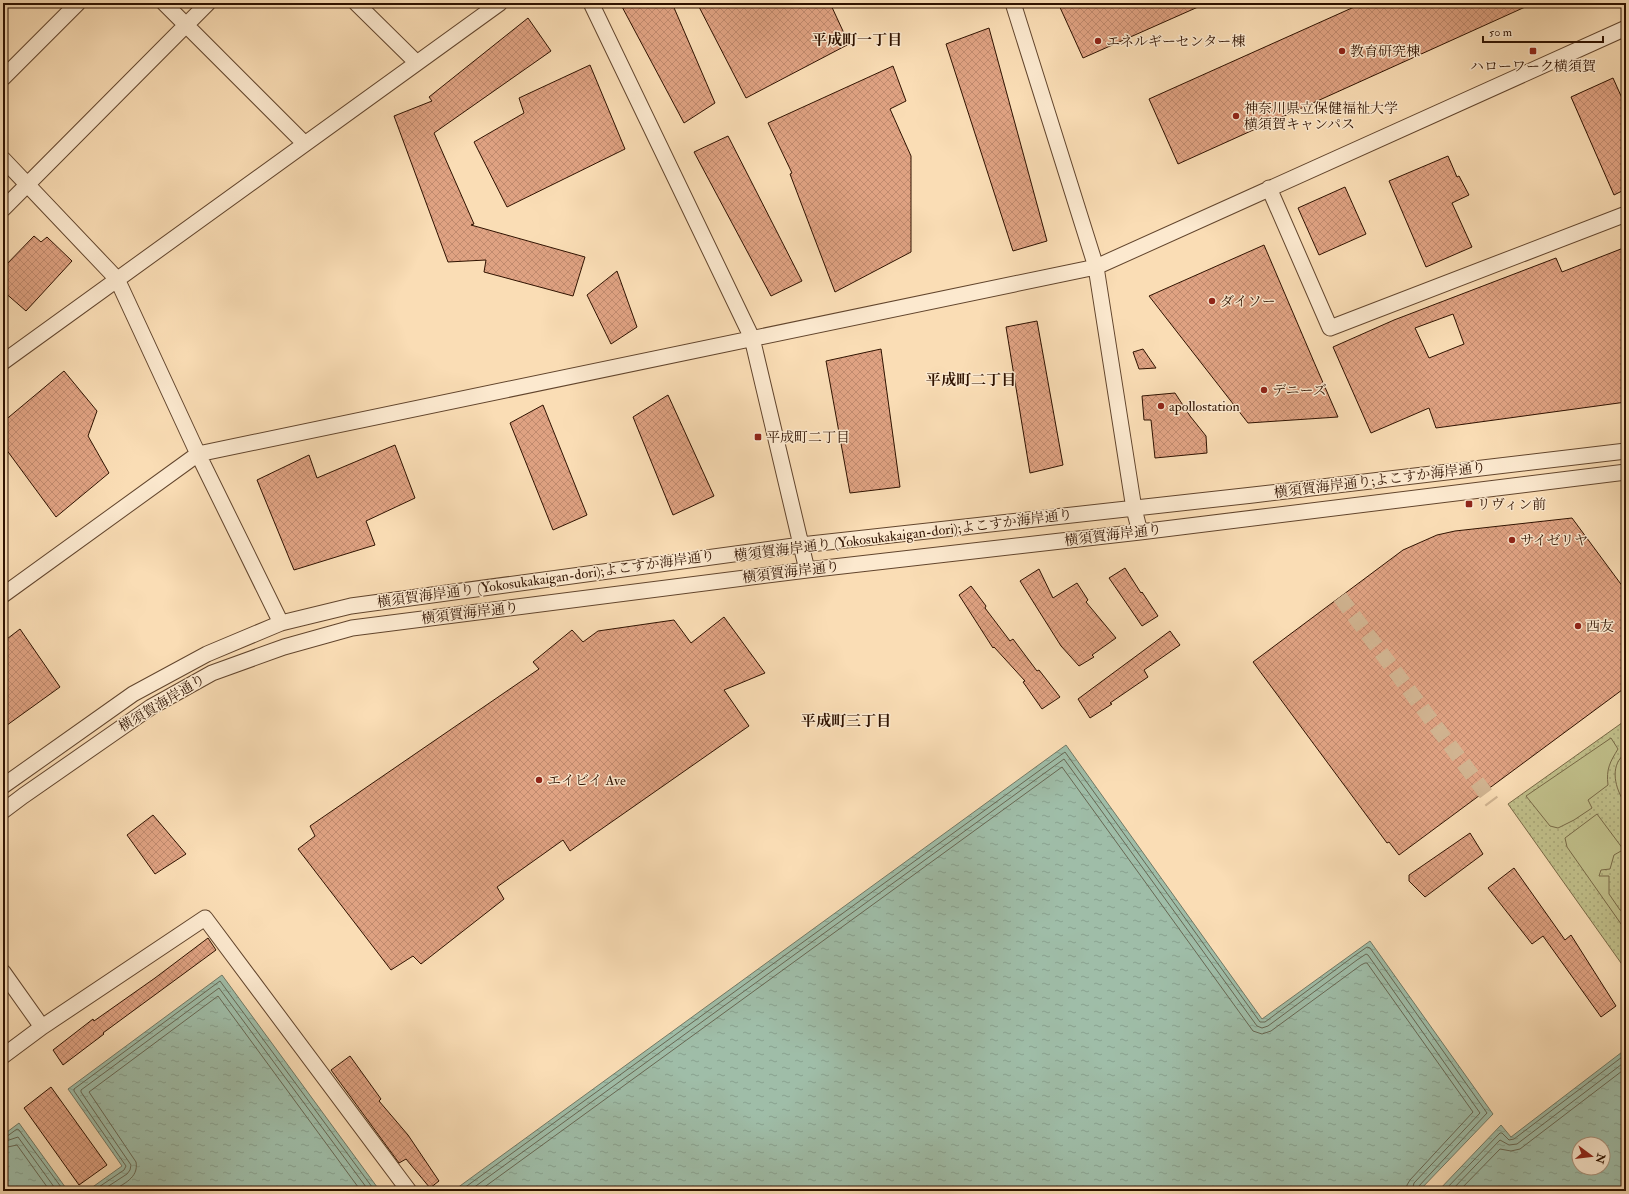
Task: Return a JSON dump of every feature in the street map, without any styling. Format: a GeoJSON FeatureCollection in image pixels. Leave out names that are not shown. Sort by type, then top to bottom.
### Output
{"type":"FeatureCollection","features":[{"type":"Feature","properties":{"kind":"street"},"geometry":{"type":"LineString","coordinates":[[3,78],[78,3]]}},
{"type":"Feature","properties":{"kind":"street"},"geometry":{"type":"LineString","coordinates":[[164,3],[305,144]]}},
{"type":"Feature","properties":{"kind":"street"},"geometry":{"type":"LineString","coordinates":[[3,209],[208,3]]}},
{"type":"Feature","properties":{"kind":"street"},"geometry":{"type":"LineString","coordinates":[[356,3],[417,63]]}},
{"type":"Feature","properties":{"kind":"street"},"geometry":{"type":"LineString","coordinates":[[3,362],[500,3]]}},
{"type":"Feature","properties":{"kind":"street"},"geometry":{"type":"LineString","coordinates":[[591,3],[752,338],[807,570]]}},
{"type":"Feature","properties":{"kind":"street"},"geometry":{"type":"LineString","coordinates":[[1013,3],[1096,267],[1134,509],[1140,532]]}},
{"type":"Feature","properties":{"kind":"street"},"geometry":{"type":"LineString","coordinates":[[3,595],[198,454],[1096,267],[1626,28]]}},
{"type":"Feature","properties":{"kind":"street"},"geometry":{"type":"LineString","coordinates":[[3,159],[117,279],[198,454],[282,623]]}},
{"type":"Feature","properties":{"kind":"street"},"geometry":{"type":"LineString","coordinates":[[1269,188],[1330,328],[1626,214]]}},
{"type":"Feature","properties":{"kind":"street","name":"横須賀海岸通り;よこすか海岸通り"},"geometry":{"type":"LineString","coordinates":[[1134,509],[1626,451]]}},
{"type":"Feature","properties":{"kind":"street","name":"横須賀海岸通り"},"geometry":{"type":"LineString","coordinates":[[3,811],[151,707],[212,673],[284,647],[352,628],[807,570],[1140,532],[1626,472]]}},
{"type":"Feature","properties":{"kind":"street","name":"横須賀海岸通り (Yokosukakaigan-dori);よこすか海岸通り"},"geometry":{"type":"LineString","coordinates":[[3,786],[134,694],[207,654],[282,623],[351,606],[801,545],[1134,509]]}},
{"type":"Feature","properties":{"kind":"street"},"geometry":{"type":"LineString","coordinates":[[3,1056],[42,1027],[205,918],[409,1191]]}},
{"type":"Feature","properties":{"kind":"street"},"geometry":{"type":"LineString","coordinates":[[3,972],[42,1027]]}},
{"type":"Feature","properties":{"kind":"shaded area"},"geometry":{"type":"Polygon","coordinates":[[[1626,720],[1626,970],[1508,804],[1626,720]]]}},
{"type":"Feature","properties":{"kind":"shaded area"},"geometry":{"type":"Polygon","coordinates":[[[1611,738],[1618,749],[1609,766],[1608,785],[1588,800],[1592,808],[1574,820],[1558,828],[1550,826],[1526,796],[1611,738]]]}},
{"type":"Feature","properties":{"kind":"shaded area"},"geometry":{"type":"Polygon","coordinates":[[[1626,753],[1626,798],[1623,800],[1617,788],[1615,775],[1618,763],[1626,753]]]}},
{"type":"Feature","properties":{"kind":"shaded area"},"geometry":{"type":"Polygon","coordinates":[[[1597,814],[1626,853],[1626,857],[1621,851],[1614,855],[1610,869],[1601,870],[1599,876],[1609,876],[1609,894],[1620,910],[1626,912],[1626,931],[1567,847],[1565,838],[1597,814]]]}},
{"type":"Feature","properties":{"kind":"water"},"geometry":{"type":"Polygon","coordinates":[[[1066,745],[1262,1019],[1370,941],[1493,1114],[1419,1191],[453,1191],[1066,745]]]}},
{"type":"Feature","properties":{"kind":"water"},"geometry":{"type":"Polygon","coordinates":[[[222,975],[380,1191],[87,1191],[122,1166],[68,1089],[222,975]]]}},
{"type":"Feature","properties":{"kind":"water"},"geometry":{"type":"Polygon","coordinates":[[[1626,1049],[1626,1191],[1438,1191],[1501,1125],[1511,1137],[1626,1049]]]}},
{"type":"Feature","properties":{"kind":"water"},"geometry":{"type":"Polygon","coordinates":[[[19,1123],[68,1191],[3,1191],[3,1135],[19,1123]]]}},
{"type":"Feature","properties":{"kind":"building"},"geometry":{"type":"Polygon","coordinates":[[[620,3],[672,3],[715,103],[684,123],[620,3]]]}},
{"type":"Feature","properties":{"kind":"building"},"geometry":{"type":"Polygon","coordinates":[[[697,3],[830,3],[849,44],[746,98],[697,3]]]}},
{"type":"Feature","properties":{"kind":"building","name":"エネルギーセンター棟"},"geometry":{"type":"Polygon","coordinates":[[[1058,3],[1207,3],[1083,58],[1058,3]]]}},
{"type":"Feature","properties":{"kind":"building","name":"教育研究棟"},"geometry":{"type":"Polygon","coordinates":[[[1363,3],[1534,3],[1178,164],[1149,99],[1363,3]]]}},
{"type":"Feature","properties":{"kind":"building"},"geometry":{"type":"Polygon","coordinates":[[[528,18],[551,51],[434,133],[474,224],[471,225],[585,257],[573,296],[484,272],[486,260],[448,262],[394,116],[432,101],[429,97],[528,18]]]}},
{"type":"Feature","properties":{"kind":"building"},"geometry":{"type":"Polygon","coordinates":[[[989,28],[1047,241],[1013,251],[946,44],[989,28]]]}},
{"type":"Feature","properties":{"kind":"building"},"geometry":{"type":"Polygon","coordinates":[[[590,65],[625,149],[507,207],[474,142],[524,113],[519,98],[590,65]]]}},
{"type":"Feature","properties":{"kind":"building"},"geometry":{"type":"Polygon","coordinates":[[[893,66],[906,101],[890,109],[911,156],[911,252],[835,292],[790,174],[792,173],[768,123],[893,66]]]}},
{"type":"Feature","properties":{"kind":"building"},"geometry":{"type":"Polygon","coordinates":[[[1613,78],[1626,107],[1626,189],[1614,195],[1571,97],[1613,78]]]}},
{"type":"Feature","properties":{"kind":"building"},"geometry":{"type":"Polygon","coordinates":[[[728,136],[802,281],[771,296],[694,152],[728,136]]]}},
{"type":"Feature","properties":{"kind":"building"},"geometry":{"type":"Polygon","coordinates":[[[1448,156],[1457,177],[1459,176],[1469,195],[1452,203],[1472,247],[1426,267],[1389,181],[1448,156]]]}},
{"type":"Feature","properties":{"kind":"building"},"geometry":{"type":"Polygon","coordinates":[[[1345,187],[1366,234],[1319,255],[1298,208],[1345,187]]]}},
{"type":"Feature","properties":{"kind":"building"},"geometry":{"type":"Polygon","coordinates":[[[34,236],[41,242],[47,237],[72,261],[26,311],[3,291],[3,268],[34,236]]]}},
{"type":"Feature","properties":{"kind":"building"},"geometry":{"type":"Polygon","coordinates":[[[1264,245],[1338,417],[1248,423],[1149,296],[1264,245]]]}},
{"type":"Feature","properties":{"kind":"building"},"geometry":{"type":"Polygon","coordinates":[[[1626,247],[1626,402],[1436,428],[1429,408],[1371,433],[1333,347],[1394,320],[1556,258],[1562,272],[1626,247]],[[1453,314],[1415,328],[1429,358],[1464,344],[1453,314]]]}},
{"type":"Feature","properties":{"kind":"building"},"geometry":{"type":"Polygon","coordinates":[[[617,271],[637,327],[611,344],[587,295],[617,271]]]}},
{"type":"Feature","properties":{"kind":"building"},"geometry":{"type":"Polygon","coordinates":[[[1037,321],[1063,465],[1030,473],[1006,327],[1037,321]]]}},
{"type":"Feature","properties":{"kind":"building"},"geometry":{"type":"Polygon","coordinates":[[[881,349],[900,487],[850,493],[826,361],[881,349]]]}},
{"type":"Feature","properties":{"kind":"building"},"geometry":{"type":"Polygon","coordinates":[[[1143,349],[1156,368],[1139,369],[1133,352],[1143,349]]]}},
{"type":"Feature","properties":{"kind":"building"},"geometry":{"type":"Polygon","coordinates":[[[64,371],[97,411],[88,436],[109,473],[56,517],[3,445],[3,422],[64,371]]]}},
{"type":"Feature","properties":{"kind":"building"},"geometry":{"type":"Polygon","coordinates":[[[1175,393],[1190,416],[1206,436],[1207,453],[1155,458],[1151,420],[1144,420],[1142,396],[1175,393]]]}},
{"type":"Feature","properties":{"kind":"building"},"geometry":{"type":"Polygon","coordinates":[[[668,395],[714,496],[673,515],[633,417],[668,395]]]}},
{"type":"Feature","properties":{"kind":"building"},"geometry":{"type":"Polygon","coordinates":[[[543,405],[587,515],[553,530],[510,423],[543,405]]]}},
{"type":"Feature","properties":{"kind":"building"},"geometry":{"type":"Polygon","coordinates":[[[395,445],[415,498],[366,521],[375,545],[294,570],[257,480],[309,455],[317,478],[395,445]]]}},
{"type":"Feature","properties":{"kind":"building"},"geometry":{"type":"Polygon","coordinates":[[[1572,518],[1626,591],[1626,687],[1399,855],[1389,842],[1387,843],[1253,662],[1403,550],[1437,535],[1455,531],[1572,518]]]}},
{"type":"Feature","properties":{"kind":"building"},"geometry":{"type":"Polygon","coordinates":[[[1125,568],[1158,616],[1142,626],[1109,578],[1125,568]]]}},
{"type":"Feature","properties":{"kind":"building"},"geometry":{"type":"Polygon","coordinates":[[[1039,569],[1053,598],[1077,583],[1088,600],[1086,602],[1116,638],[1092,655],[1094,657],[1079,666],[1061,646],[1020,581],[1039,569]]]}},
{"type":"Feature","properties":{"kind":"building"},"geometry":{"type":"Polygon","coordinates":[[[971,586],[986,606],[985,608],[1010,641],[1013,639],[1037,671],[1039,670],[1060,697],[1042,709],[1023,682],[1025,681],[994,647],[993,648],[959,595],[971,586]]]}},
{"type":"Feature","properties":{"kind":"building"},"geometry":{"type":"Polygon","coordinates":[[[724,617],[765,673],[724,690],[749,726],[570,851],[563,840],[497,887],[504,899],[421,964],[413,956],[391,970],[298,849],[315,836],[310,826],[539,669],[533,662],[572,630],[583,642],[598,631],[674,620],[691,643],[724,617]]]}},
{"type":"Feature","properties":{"kind":"building"},"geometry":{"type":"Polygon","coordinates":[[[20,629],[60,687],[3,728],[3,642],[20,629]]]}},
{"type":"Feature","properties":{"kind":"building"},"geometry":{"type":"Polygon","coordinates":[[[1170,631],[1180,645],[1144,670],[1148,677],[1110,703],[1112,704],[1090,718],[1078,699],[1170,631]]]}},
{"type":"Feature","properties":{"kind":"building"},"geometry":{"type":"Polygon","coordinates":[[[153,815],[186,854],[155,874],[127,835],[153,815]]]}},
{"type":"Feature","properties":{"kind":"building"},"geometry":{"type":"Polygon","coordinates":[[[1470,833],[1483,854],[1425,897],[1409,881],[1409,875],[1470,833]]]}},
{"type":"Feature","properties":{"kind":"building"},"geometry":{"type":"Polygon","coordinates":[[[1514,868],[1565,940],[1571,935],[1616,1006],[1601,1017],[1543,936],[1532,944],[1488,888],[1514,868]]]}},
{"type":"Feature","properties":{"kind":"building"},"geometry":{"type":"Polygon","coordinates":[[[208,938],[216,950],[103,1033],[104,1034],[63,1065],[53,1050],[93,1019],[94,1021],[208,938]]]}},
{"type":"Feature","properties":{"kind":"building"},"geometry":{"type":"Polygon","coordinates":[[[350,1056],[381,1099],[379,1101],[408,1135],[439,1181],[430,1188],[406,1159],[399,1163],[331,1070],[350,1056]]]}},
{"type":"Feature","properties":{"kind":"building"},"geometry":{"type":"Polygon","coordinates":[[[51,1087],[107,1165],[79,1185],[24,1108],[51,1087]]]}},
{"type":"Feature","properties":{"kind":"tunnel"},"geometry":{"type":"LineString","coordinates":[[1340,597],[1492,802]]}},
{"type":"Feature","properties":{"kind":"place","name":"エネルギーセンター棟"},"geometry":{"type":"Point","coordinates":[1098,41]}},
{"type":"Feature","properties":{"kind":"place","name":"教育研究棟"},"geometry":{"type":"Point","coordinates":[1342,51]}},
{"type":"Feature","properties":{"kind":"place","name":"ハローワーク横須賀"},"geometry":{"type":"Point","coordinates":[1533,51]}},
{"type":"Feature","properties":{"kind":"place","name":"神奈川県立保健福祉大学 横須賀キャンパス"},"geometry":{"type":"Point","coordinates":[1236,116]}},
{"type":"Feature","properties":{"kind":"place","name":"ダイソー"},"geometry":{"type":"Point","coordinates":[1212,301]}},
{"type":"Feature","properties":{"kind":"place","name":"デニーズ"},"geometry":{"type":"Point","coordinates":[1264,390]}},
{"type":"Feature","properties":{"kind":"place","name":"apollostation"},"geometry":{"type":"Point","coordinates":[1161,406]}},
{"type":"Feature","properties":{"kind":"place","name":"平成町二丁目"},"geometry":{"type":"Point","coordinates":[758,437]}},
{"type":"Feature","properties":{"kind":"place","name":"リヴィン前"},"geometry":{"type":"Point","coordinates":[1469,504]}},
{"type":"Feature","properties":{"kind":"place","name":"サイゼリヤ"},"geometry":{"type":"Point","coordinates":[1512,540]}},
{"type":"Feature","properties":{"kind":"place","name":"西友"},"geometry":{"type":"Point","coordinates":[1578,626]}},
{"type":"Feature","properties":{"kind":"place","name":"エイビイ Ave"},"geometry":{"type":"Point","coordinates":[539,780]}},
{"type":"Feature","properties":{"kind":"district","name":"平成町一丁目"},"geometry":{"type":"Point","coordinates":[857,40]}},
{"type":"Feature","properties":{"kind":"district","name":"平成町二丁目"},"geometry":{"type":"Point","coordinates":[971,380]}},
{"type":"Feature","properties":{"kind":"district","name":"平成町三丁目"},"geometry":{"type":"Point","coordinates":[846,721]}}]}
